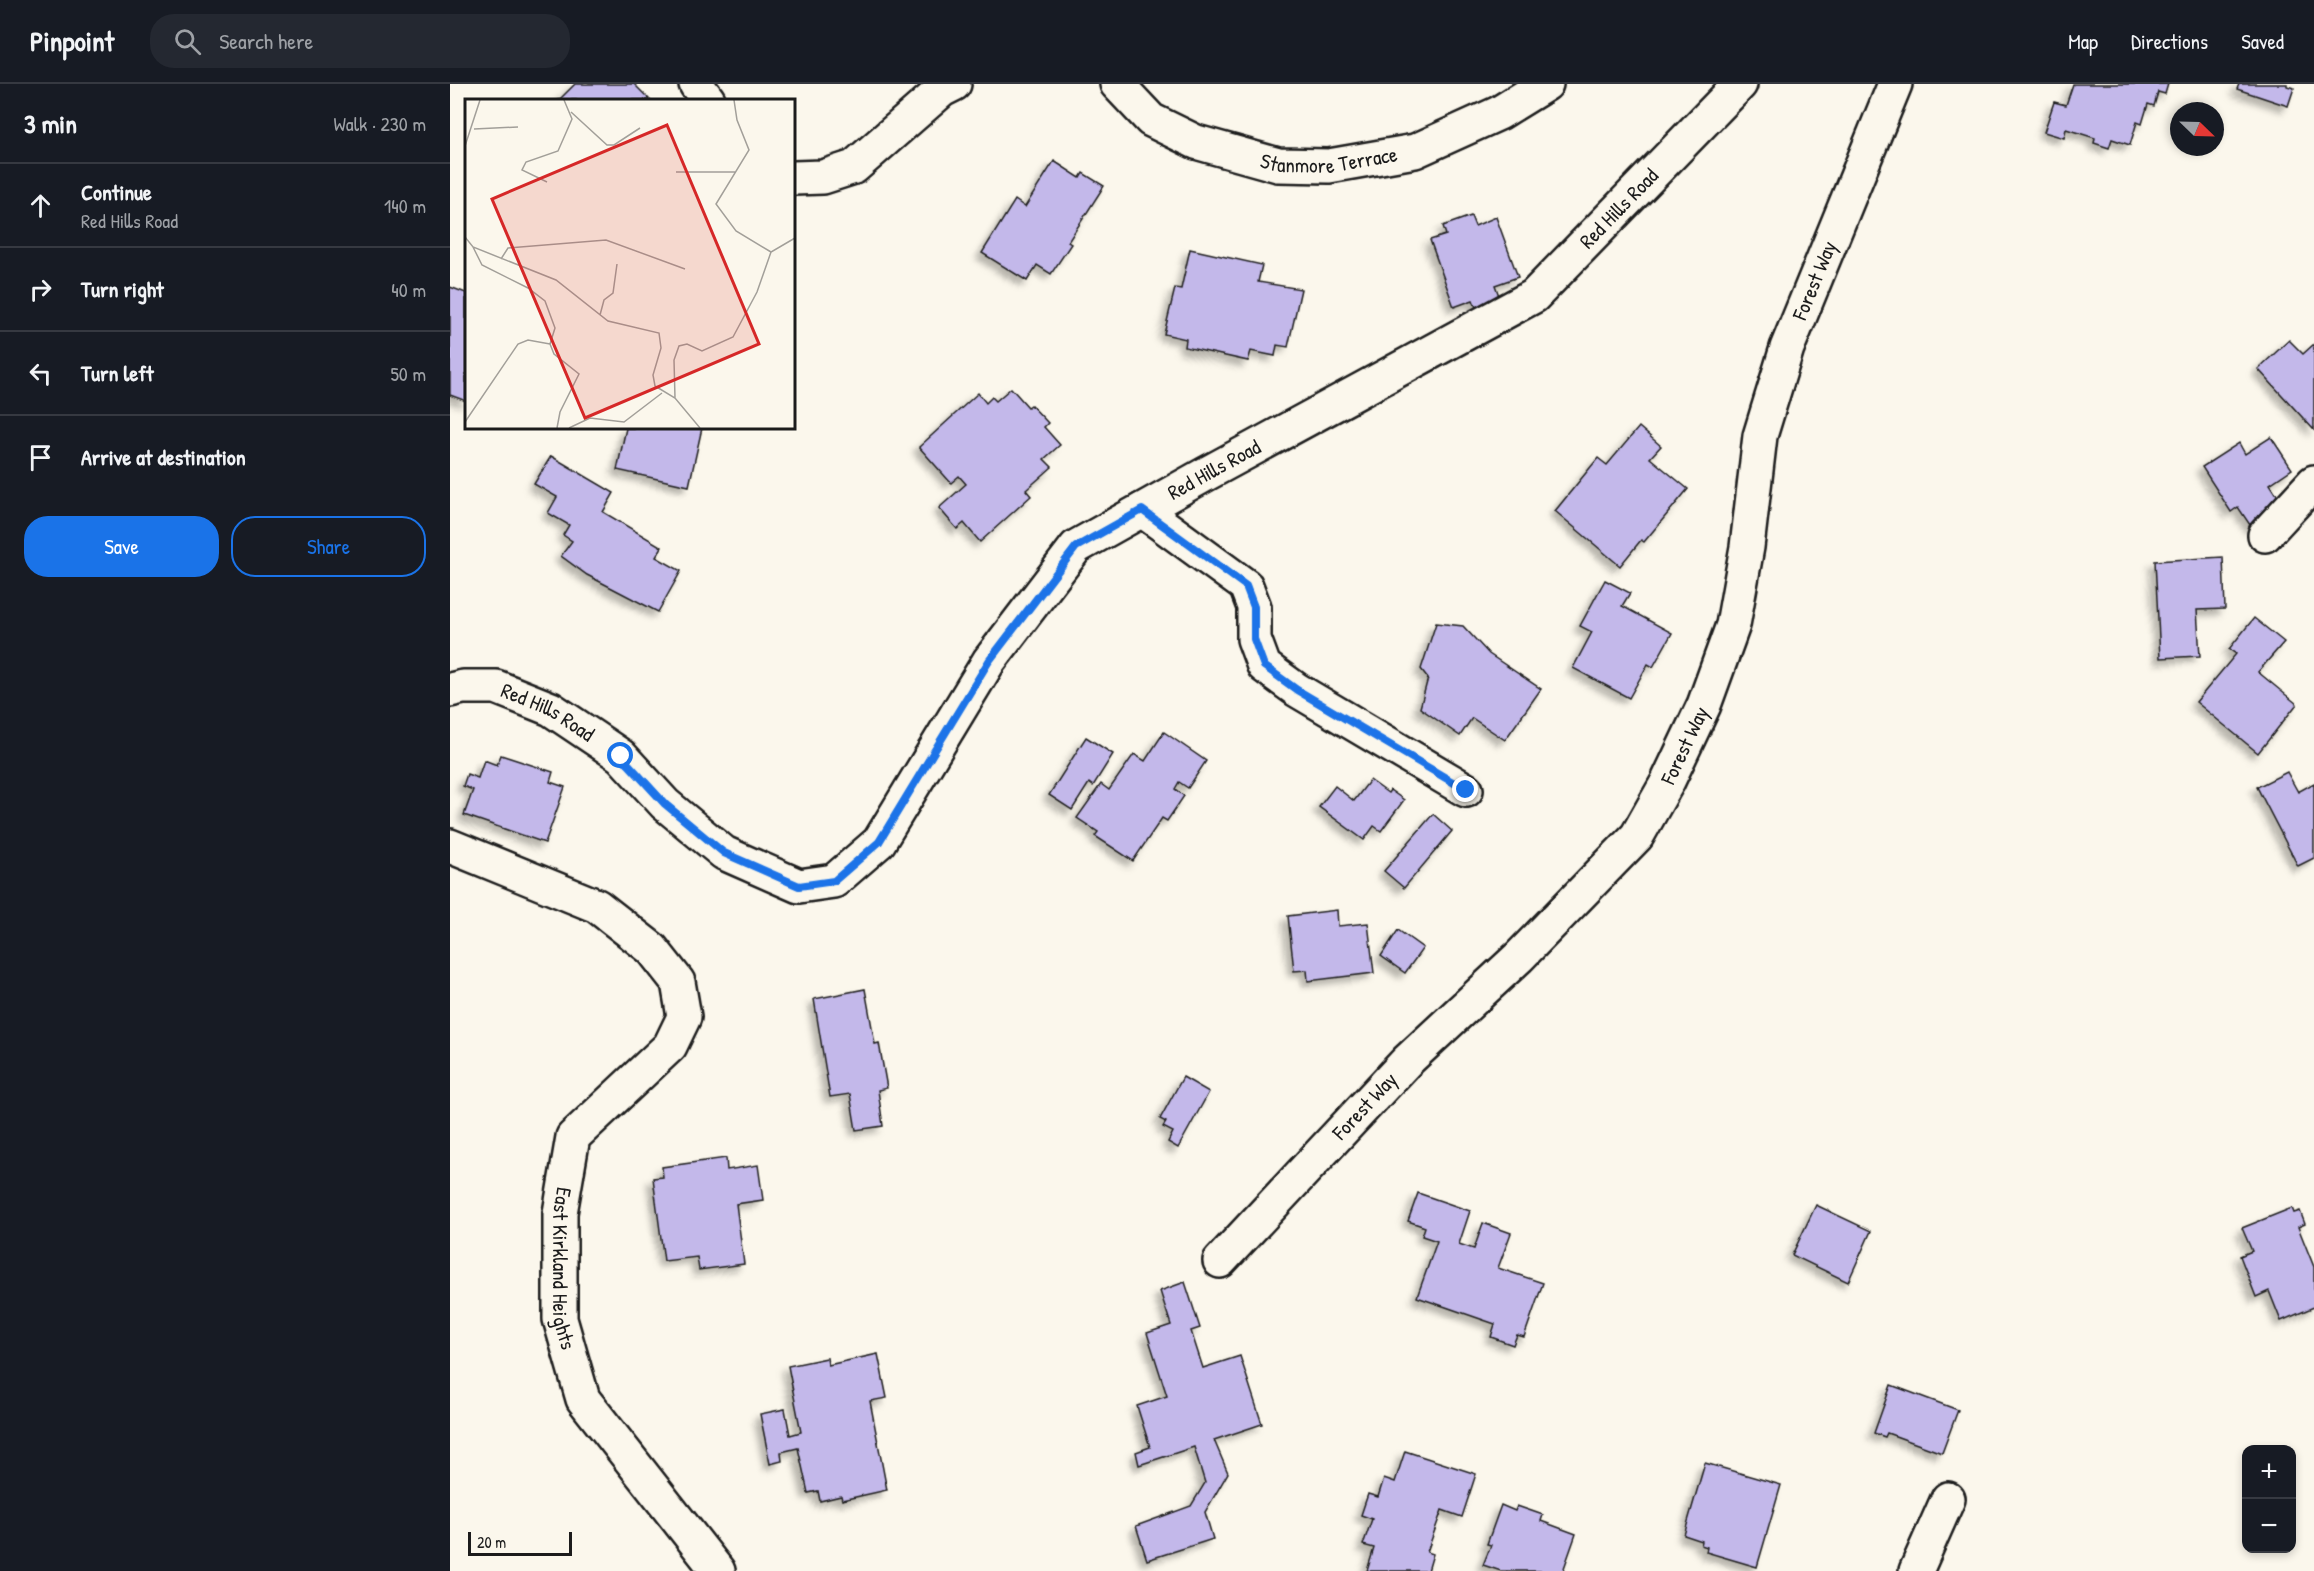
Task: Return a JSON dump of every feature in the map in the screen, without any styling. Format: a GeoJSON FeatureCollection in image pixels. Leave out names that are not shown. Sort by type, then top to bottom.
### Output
{"type":"FeatureCollection","features":[{"type":"Feature","properties":{"kind":"street"},"geometry":{"type":"LineString","coordinates":[[696,84],[707,99]]}},
{"type":"Feature","properties":{"kind":"street"},"geometry":{"type":"LineString","coordinates":[[795,178],[823,177],[854,167],[942,90],[954,84]]}},
{"type":"Feature","properties":{"kind":"street","name":"Stanmore Terrace"},"geometry":{"type":"LineString","coordinates":[[1117,84],[1151,120],[1196,142],[1278,165],[1329,166],[1415,151],[1499,113],[1546,84]]}},
{"type":"Feature","properties":{"kind":"street","name":"Red Hills Road"},"geometry":{"type":"LineString","coordinates":[[450,690],[463,687],[496,687],[551,709],[621,756],[665,804],[724,853],[799,886],[834,881],[879,842],[989,661],[1076,547],[1534,296],[1740,84]]}},
{"type":"Feature","properties":{"kind":"street","name":"Forest Way"},"geometry":{"type":"LineString","coordinates":[[1220,1261],[1407,1061],[1519,957],[1637,836],[1667,783],[1704,705],[1733,625],[1747,547],[1760,436],[1787,348],[1895,84]]}},
{"type":"Feature","properties":{"kind":"street"},"geometry":{"type":"LineString","coordinates":[[2265,535],[2314,482]]}},
{"type":"Feature","properties":{"kind":"street"},"geometry":{"type":"LineString","coordinates":[[1142,510],[1246,586],[1254,607],[1254,639],[1264,666],[1297,690],[1466,790]]}},
{"type":"Feature","properties":{"kind":"street","name":"East Kirkland Heights"},"geometry":{"type":"LineString","coordinates":[[450,846],[597,906],[652,949],[678,982],[684,1017],[670,1046],[573,1137],[560,1213],[560,1319],[583,1399],[718,1571]]}},
{"type":"Feature","properties":{"kind":"street"},"geometry":{"type":"LineString","coordinates":[[1916,1571],[1948,1499]]}},
{"type":"Feature","properties":{"kind":"building"},"geometry":{"type":"Polygon","coordinates":[[[575,84],[634,84],[649,99],[560,99],[575,84]]]}},
{"type":"Feature","properties":{"kind":"building"},"geometry":{"type":"Polygon","coordinates":[[[2073,84],[2168,84],[2165,94],[2158,92],[2154,106],[2148,104],[2142,124],[2137,122],[2130,145],[2112,139],[2109,148],[2094,143],[2095,138],[2066,129],[2064,138],[2044,132],[2054,102],[2066,105],[2073,84]]]}},
{"type":"Feature","properties":{"kind":"building"},"geometry":{"type":"Polygon","coordinates":[[[2239,84],[2287,84],[2294,88],[2288,106],[2237,89],[2239,84]]]}},
{"type":"Feature","properties":{"kind":"building"},"geometry":{"type":"Polygon","coordinates":[[[1054,161],[1080,178],[1083,173],[1104,186],[1068,242],[1071,244],[1051,274],[1037,265],[1027,281],[982,253],[1015,200],[1025,207],[1054,161]]]}},
{"type":"Feature","properties":{"kind":"building"},"geometry":{"type":"Polygon","coordinates":[[[1471,216],[1475,226],[1496,217],[1518,277],[1495,285],[1501,301],[1477,310],[1473,300],[1454,307],[1430,240],[1446,235],[1443,226],[1471,216]]]}},
{"type":"Feature","properties":{"kind":"building"},"geometry":{"type":"Polygon","coordinates":[[[1190,249],[1262,265],[1258,282],[1301,289],[1288,347],[1277,345],[1275,356],[1251,351],[1248,361],[1185,347],[1186,339],[1164,334],[1175,288],[1181,289],[1190,249]]]}},
{"type":"Feature","properties":{"kind":"building"},"geometry":{"type":"Polygon","coordinates":[[[450,287],[465,293],[465,401],[450,395],[450,287]]]}},
{"type":"Feature","properties":{"kind":"building"},"geometry":{"type":"Polygon","coordinates":[[[2289,340],[2303,354],[2314,344],[2314,430],[2258,369],[2289,340]]]}},
{"type":"Feature","properties":{"kind":"building"},"geometry":{"type":"Polygon","coordinates":[[[1011,388],[1028,407],[1031,405],[1048,423],[1044,427],[1060,445],[1044,459],[1052,467],[1026,490],[1031,496],[980,542],[964,523],[957,529],[939,508],[966,484],[959,476],[951,483],[919,447],[978,393],[986,403],[992,397],[996,401],[1011,388]]]}},
{"type":"Feature","properties":{"kind":"building"},"geometry":{"type":"Polygon","coordinates":[[[1639,427],[1661,446],[1650,458],[1688,489],[1644,542],[1641,540],[1620,566],[1555,511],[1598,458],[1607,465],[1639,427]]]}},
{"type":"Feature","properties":{"kind":"building"},"geometry":{"type":"Polygon","coordinates":[[[626,429],[702,429],[689,486],[617,470],[626,429]]]}},
{"type":"Feature","properties":{"kind":"building"},"geometry":{"type":"Polygon","coordinates":[[[2271,437],[2292,469],[2270,484],[2285,507],[2252,528],[2238,507],[2231,512],[2202,467],[2239,443],[2245,454],[2271,437]]]}},
{"type":"Feature","properties":{"kind":"building"},"geometry":{"type":"Polygon","coordinates":[[[551,456],[614,493],[603,512],[662,547],[656,557],[681,571],[658,612],[587,575],[561,556],[572,541],[563,535],[569,525],[548,513],[557,497],[534,484],[551,456]]]}},
{"type":"Feature","properties":{"kind":"building"},"geometry":{"type":"Polygon","coordinates":[[[2223,557],[2225,609],[2197,610],[2200,656],[2160,658],[2155,561],[2223,557]]]}},
{"type":"Feature","properties":{"kind":"building"},"geometry":{"type":"Polygon","coordinates":[[[1605,580],[1630,593],[1622,606],[1672,633],[1653,667],[1648,664],[1629,698],[1573,668],[1592,632],[1580,626],[1605,580]]]}},
{"type":"Feature","properties":{"kind":"building"},"geometry":{"type":"Polygon","coordinates":[[[2254,618],[2284,642],[2258,672],[2297,704],[2258,753],[2196,702],[2236,654],[2229,649],[2254,618]]]}},
{"type":"Feature","properties":{"kind":"building"},"geometry":{"type":"Polygon","coordinates":[[[1436,623],[1463,626],[1489,654],[1541,689],[1505,740],[1472,718],[1460,736],[1420,708],[1428,678],[1421,669],[1436,623]]]}},
{"type":"Feature","properties":{"kind":"building"},"geometry":{"type":"Polygon","coordinates":[[[1164,732],[1206,761],[1188,788],[1179,782],[1175,789],[1184,796],[1167,821],[1162,818],[1133,861],[1095,836],[1098,832],[1077,818],[1101,784],[1109,790],[1134,754],[1145,761],[1164,732]]]}},
{"type":"Feature","properties":{"kind":"building"},"geometry":{"type":"Polygon","coordinates":[[[1086,737],[1113,754],[1093,786],[1089,783],[1072,810],[1049,795],[1086,737]]]}},
{"type":"Feature","properties":{"kind":"building"},"geometry":{"type":"Polygon","coordinates":[[[501,755],[553,772],[550,782],[565,787],[545,843],[464,815],[473,790],[463,786],[467,774],[478,778],[484,760],[497,765],[501,755]]]}},
{"type":"Feature","properties":{"kind":"building"},"geometry":{"type":"Polygon","coordinates":[[[2287,772],[2298,792],[2314,783],[2314,858],[2298,866],[2257,787],[2287,772]]]}},
{"type":"Feature","properties":{"kind":"building"},"geometry":{"type":"Polygon","coordinates":[[[1370,780],[1388,793],[1390,790],[1404,800],[1381,831],[1374,826],[1364,840],[1319,807],[1335,786],[1354,801],[1370,780]]]}},
{"type":"Feature","properties":{"kind":"building"},"geometry":{"type":"Polygon","coordinates":[[[1433,814],[1452,831],[1404,888],[1384,871],[1433,814]]]}},
{"type":"Feature","properties":{"kind":"building"},"geometry":{"type":"Polygon","coordinates":[[[1337,910],[1338,926],[1368,923],[1374,973],[1308,981],[1307,970],[1294,971],[1288,916],[1337,910]]]}},
{"type":"Feature","properties":{"kind":"building"},"geometry":{"type":"Polygon","coordinates":[[[1398,930],[1423,948],[1405,973],[1381,956],[1398,930]]]}},
{"type":"Feature","properties":{"kind":"building"},"geometry":{"type":"Polygon","coordinates":[[[865,989],[875,1044],[879,1043],[887,1088],[878,1090],[883,1126],[856,1130],[850,1094],[830,1097],[814,999],[865,989]]]}},
{"type":"Feature","properties":{"kind":"building"},"geometry":{"type":"Polygon","coordinates":[[[1183,1077],[1209,1092],[1178,1148],[1168,1142],[1173,1132],[1163,1127],[1166,1122],[1160,1119],[1183,1077]]]}},
{"type":"Feature","properties":{"kind":"building"},"geometry":{"type":"Polygon","coordinates":[[[726,1158],[727,1170],[758,1165],[763,1200],[736,1204],[744,1264],[699,1270],[697,1257],[664,1261],[653,1178],[663,1177],[662,1167],[726,1158]]]}},
{"type":"Feature","properties":{"kind":"building"},"geometry":{"type":"Polygon","coordinates":[[[1418,1193],[1470,1211],[1459,1244],[1474,1249],[1483,1223],[1511,1233],[1498,1268],[1543,1283],[1524,1337],[1517,1335],[1513,1345],[1491,1337],[1495,1324],[1417,1297],[1437,1241],[1422,1236],[1425,1227],[1408,1221],[1418,1193]]]}},
{"type":"Feature","properties":{"kind":"building"},"geometry":{"type":"Polygon","coordinates":[[[1816,1205],[1871,1231],[1848,1282],[1792,1255],[1816,1205]]]}},
{"type":"Feature","properties":{"kind":"building"},"geometry":{"type":"Polygon","coordinates":[[[2292,1208],[2294,1213],[2300,1211],[2305,1224],[2298,1227],[2314,1267],[2314,1307],[2281,1321],[2269,1291],[2256,1297],[2240,1256],[2252,1251],[2242,1228],[2292,1208]]]}},
{"type":"Feature","properties":{"kind":"building"},"geometry":{"type":"Polygon","coordinates":[[[1185,1282],[1200,1328],[1191,1331],[1203,1368],[1240,1356],[1262,1424],[1214,1440],[1228,1473],[1205,1512],[1213,1539],[1147,1560],[1136,1526],[1191,1506],[1205,1483],[1194,1447],[1139,1465],[1136,1452],[1150,1447],[1137,1406],[1167,1396],[1147,1333],[1171,1325],[1160,1291],[1185,1282]]]}},
{"type":"Feature","properties":{"kind":"building"},"geometry":{"type":"Polygon","coordinates":[[[878,1354],[887,1398],[870,1401],[887,1490],[842,1500],[841,1496],[820,1501],[818,1491],[808,1493],[798,1448],[781,1452],[782,1461],[770,1464],[760,1414],[785,1409],[790,1435],[801,1432],[788,1366],[827,1358],[828,1365],[878,1354]]]}},
{"type":"Feature","properties":{"kind":"building"},"geometry":{"type":"Polygon","coordinates":[[[1891,1385],[1958,1410],[1942,1453],[1887,1433],[1885,1437],[1874,1433],[1891,1385]]]}},
{"type":"Feature","properties":{"kind":"building"},"geometry":{"type":"Polygon","coordinates":[[[1405,1451],[1476,1474],[1462,1517],[1442,1510],[1427,1552],[1433,1554],[1428,1571],[1367,1571],[1374,1548],[1363,1545],[1372,1519],[1361,1515],[1368,1494],[1378,1497],[1384,1478],[1395,1482],[1405,1451]]]}},
{"type":"Feature","properties":{"kind":"building"},"geometry":{"type":"Polygon","coordinates":[[[1705,1463],[1781,1485],[1757,1567],[1706,1552],[1707,1547],[1701,1545],[1702,1541],[1684,1535],[1705,1463]]]}},
{"type":"Feature","properties":{"kind":"building"},"geometry":{"type":"Polygon","coordinates":[[[1501,1505],[1515,1511],[1517,1506],[1543,1515],[1541,1521],[1576,1534],[1563,1571],[1501,1571],[1483,1565],[1491,1545],[1487,1544],[1501,1505]]]}},
{"type":"Feature","properties":{"kind":"route"},"geometry":{"type":"LineString","coordinates":[[621,756],[665,804],[724,853],[799,886],[834,881],[879,842],[989,661],[1076,547],[1142,510],[1246,586],[1254,607],[1254,639],[1264,666],[1297,690],[1466,790]]}}]}
